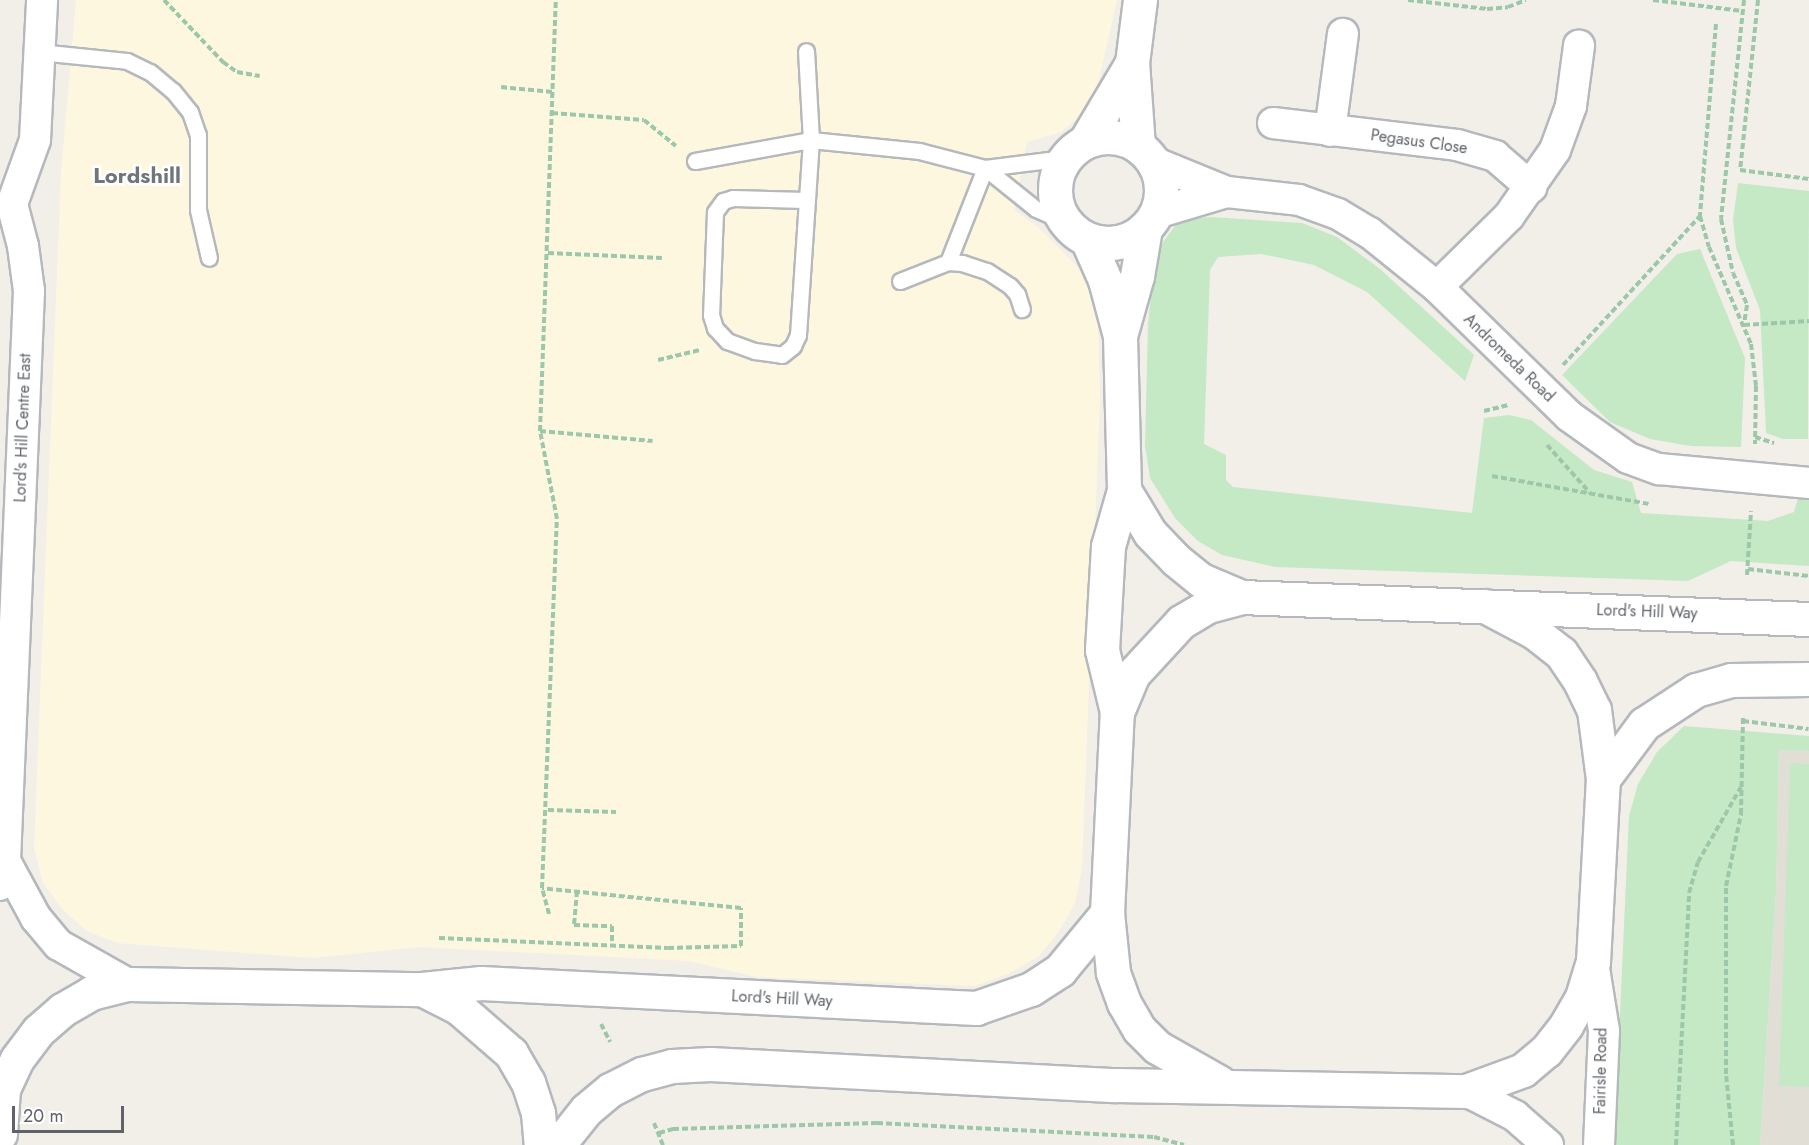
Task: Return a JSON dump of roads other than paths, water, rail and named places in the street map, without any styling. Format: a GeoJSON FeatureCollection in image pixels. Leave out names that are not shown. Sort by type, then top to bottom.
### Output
{"type":"FeatureCollection","features":[{"type":"Feature","properties":{"kind":"street","name":"Lord's Hill Centre East"},"geometry":{"type":"LineString","coordinates":[[42,0],[35,140],[6,204],[23,246],[29,291],[2,873],[59,945],[128,984]]}},
{"type":"Feature","properties":{"kind":"street"},"geometry":{"type":"LineString","coordinates":[[1120,336],[1161,187],[1146,154],[1132,63],[1140,0]]}},
{"type":"Feature","properties":{"kind":"street"},"geometry":{"type":"LineString","coordinates":[[1330,130],[1343,34]]}},
{"type":"Feature","properties":{"kind":"street"},"geometry":{"type":"LineString","coordinates":[[1437,287],[1509,216],[1555,150],[1572,106],[1579,46]]}},
{"type":"Feature","properties":{"kind":"street"},"geometry":{"type":"LineString","coordinates":[[1132,63],[1075,150],[1054,190],[1105,280],[1120,336],[1124,490],[1108,546],[1102,650],[1117,712],[1107,913],[1113,972],[1124,1003],[1139,1029],[1157,1047],[1224,1084]]}},
{"type":"Feature","properties":{"kind":"street","name":"Pegasus Close"},"geometry":{"type":"LineString","coordinates":[[1273,123],[1457,145],[1495,156],[1530,187]]}},
{"type":"Feature","properties":{"kind":"street"},"geometry":{"type":"LineString","coordinates":[[1075,150],[1112,136],[1146,154]]}},
{"type":"Feature","properties":{"kind":"street","name":"Andromeda Road"},"geometry":{"type":"LineString","coordinates":[[1146,154],[1227,192],[1299,200],[1338,214],[1371,233],[1437,287],[1569,416],[1628,458],[1659,469],[1809,483]]}},
{"type":"Feature","properties":{"kind":"street","name":"Andromeda Road"},"geometry":{"type":"LineString","coordinates":[[1151,220],[1227,192]]}},
{"type":"Feature","properties":{"kind":"street"},"geometry":{"type":"LineString","coordinates":[[1076,230],[1118,242],[1151,220]]}},
{"type":"Feature","properties":{"kind":"street"},"geometry":{"type":"LineString","coordinates":[[1124,490],[1150,533],[1176,560],[1201,580],[1241,597]]}},
{"type":"Feature","properties":{"kind":"street"},"geometry":{"type":"LineString","coordinates":[[1117,712],[1133,674],[1154,646],[1180,622],[1208,606],[1241,597]]}},
{"type":"Feature","properties":{"kind":"street","name":"Lord's Hill Way"},"geometry":{"type":"LineString","coordinates":[[1241,597],[1809,618]]}},
{"type":"Feature","properties":{"kind":"street"},"geometry":{"type":"LineString","coordinates":[[558,1145],[586,1110],[610,1090],[642,1074],[672,1066],[710,1064],[1115,1085],[1224,1084],[1466,1092],[1523,1070],[1546,1051],[1582,997],[1593,962],[1603,779],[1594,710],[1580,681],[1561,653],[1534,632],[1485,606]]}},
{"type":"Feature","properties":{"kind":"street"},"geometry":{"type":"LineString","coordinates":[[1603,779],[1644,724],[1696,690],[1731,680],[1809,679]]}},
{"type":"Feature","properties":{"kind":"street","name":"Lord's Hill Way"},"geometry":{"type":"LineString","coordinates":[[2,1084],[38,1031],[62,1010],[91,993],[128,984],[422,989],[481,983],[976,1008],[1031,989],[1060,970],[1107,913]]}},
{"type":"Feature","properties":{"kind":"street","name":"Fairisle Road"},"geometry":{"type":"LineString","coordinates":[[1593,962],[1604,1031],[1599,1145]]}},
{"type":"Feature","properties":{"kind":"street"},"geometry":{"type":"LineString","coordinates":[[422,989],[459,1008],[511,1053],[528,1082],[538,1113],[542,1145]]}},
{"type":"Feature","properties":{"kind":"street"},"geometry":{"type":"LineString","coordinates":[[0,1134],[2,1084]]}},
{"type":"Feature","properties":{"kind":"street"},"geometry":{"type":"LineString","coordinates":[[1466,1092],[1515,1116],[1548,1145]]}},
{"type":"Feature","properties":{"kind":"lane"},"geometry":{"type":"LineString","coordinates":[[805,200],[733,198],[723,201],[715,212],[711,315],[721,337],[755,351],[788,352],[798,335],[808,276],[805,200],[811,140],[806,51]]}},
{"type":"Feature","properties":{"kind":"lane"},"geometry":{"type":"LineString","coordinates":[[39,52],[127,61],[150,72],[190,112],[198,135],[198,210],[209,258]]}},
{"type":"Feature","properties":{"kind":"lane"},"geometry":{"type":"LineString","coordinates":[[695,161],[811,140],[919,151],[985,168],[1036,209],[1076,230]]}},
{"type":"Feature","properties":{"kind":"lane"},"geometry":{"type":"LineString","coordinates":[[985,168],[1075,150]]}},
{"type":"Feature","properties":{"kind":"lane"},"geometry":{"type":"LineString","coordinates":[[948,262],[985,168]]}},
{"type":"Feature","properties":{"kind":"lane"},"geometry":{"type":"LineString","coordinates":[[900,281],[948,262],[987,271],[1017,294],[1022,309]]}},
{"type":"Feature","properties":{"kind":"district","name":"Lordshill"},"geometry":{"type":"Point","coordinates":[137,176]}}]}
